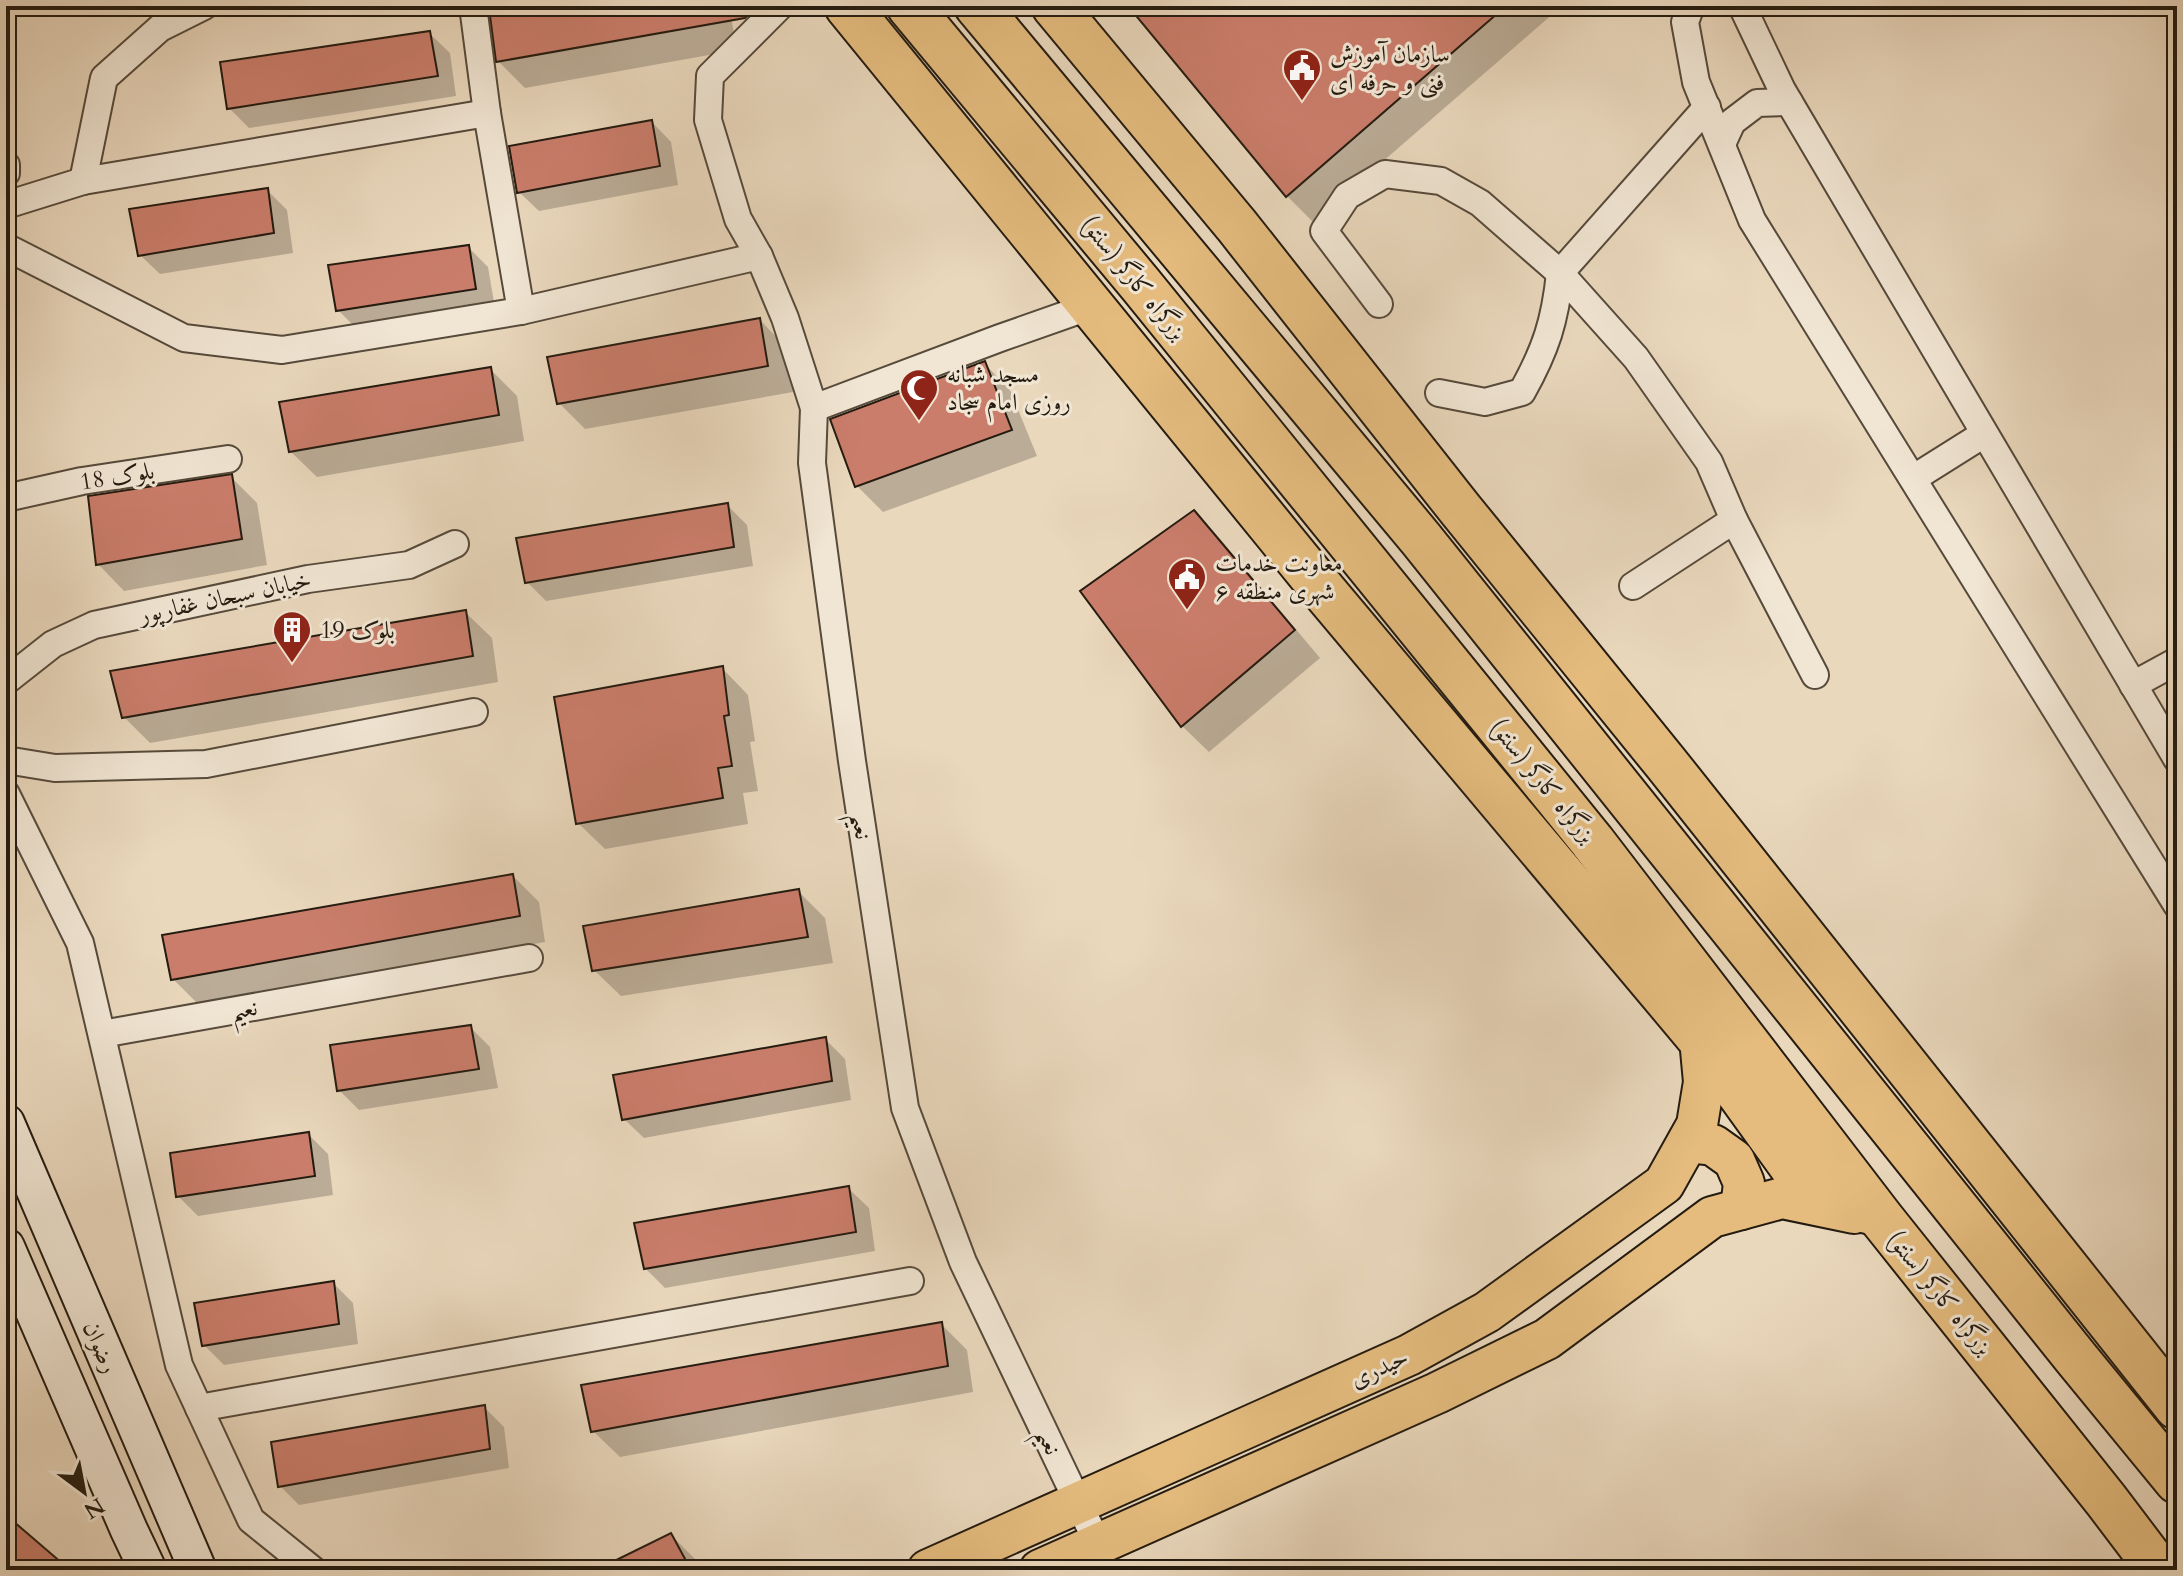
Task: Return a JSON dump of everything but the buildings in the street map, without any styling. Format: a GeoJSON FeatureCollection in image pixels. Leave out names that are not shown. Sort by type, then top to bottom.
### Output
{"type":"FeatureCollection","features":[{"type":"Feature","properties":{"kind":"highway"},"geometry":{"type":"LineString","coordinates":[[847,6],[1328,596],[1700,1039],[1798,1175],[1881,1218]]}},
{"type":"Feature","properties":{"kind":"highway","name":"بزرگراه کارگر (سنتو)"},"geometry":{"type":"LineString","coordinates":[[909,6],[1141,285],[1592,841],[1881,1218],[2159,1570]]}},
{"type":"Feature","properties":{"kind":"highway"},"geometry":{"type":"LineString","coordinates":[[977,6],[1421,539],[2177,1481]]}},
{"type":"Feature","properties":{"kind":"highway"},"geometry":{"type":"LineString","coordinates":[[1054,6],[1237,226],[2177,1407]]}},
{"type":"Feature","properties":{"kind":"main road","name":"حیدری"},"geometry":{"type":"LineString","coordinates":[[928,1570],[1409,1355],[1487,1312],[1664,1184],[1697,1125],[1704,1082],[1700,1039]]}},
{"type":"Feature","properties":{"kind":"main road","name":"رضوان"},"geometry":{"type":"LineString","coordinates":[[6,1123],[198,1570]]}},
{"type":"Feature","properties":{"kind":"main road"},"geometry":{"type":"LineString","coordinates":[[1688,1142],[1713,1145],[1734,1160],[1744,1183],[1741,1209]]}},
{"type":"Feature","properties":{"kind":"main road","name":"حیدری"},"geometry":{"type":"LineString","coordinates":[[1040,1570],[1437,1393],[1547,1339],[1712,1217],[1782,1198],[1881,1218]]}},
{"type":"Feature","properties":{"kind":"main road"},"geometry":{"type":"LineString","coordinates":[[7,1254],[52,1233]]}},
{"type":"Feature","properties":{"kind":"main road","name":"رضوان"},"geometry":{"type":"LineString","coordinates":[[7,1254],[148,1570]]}},
{"type":"Feature","properties":{"kind":"street"},"geometry":{"type":"LineString","coordinates":[[83,181],[104,78],[160,28],[204,6]]}},
{"type":"Feature","properties":{"kind":"street"},"geometry":{"type":"LineString","coordinates":[[473,6],[487,113],[521,311]]}},
{"type":"Feature","properties":{"kind":"street","name":"نعیم"},"geometry":{"type":"LineString","coordinates":[[780,6],[710,76],[708,120],[738,219],[759,256],[785,318],[814,408],[814,479],[852,761],[905,1108],[963,1262],[1098,1544]]}},
{"type":"Feature","properties":{"kind":"street"},"geometry":{"type":"LineString","coordinates":[[1691,6],[1685,22],[1696,82],[1752,220],[2177,905]]}},
{"type":"Feature","properties":{"kind":"street"},"geometry":{"type":"LineString","coordinates":[[1742,6],[1789,102],[2177,759]]}},
{"type":"Feature","properties":{"kind":"street"},"geometry":{"type":"LineString","coordinates":[[1722,144],[1732,122],[1757,103],[1789,102]]}},
{"type":"Feature","properties":{"kind":"street"},"geometry":{"type":"LineString","coordinates":[[1439,393],[1485,402],[1522,392],[1541,357],[1556,309],[1560,273],[1707,107]]}},
{"type":"Feature","properties":{"kind":"street"},"geometry":{"type":"LineString","coordinates":[[6,205],[83,181],[487,113]]}},
{"type":"Feature","properties":{"kind":"street"},"geometry":{"type":"LineString","coordinates":[[6,165],[6,173]]}},
{"type":"Feature","properties":{"kind":"street"},"geometry":{"type":"LineString","coordinates":[[1379,304],[1324,231],[1347,196],[1385,174],[1441,181],[1480,203],[1560,273],[1646,371],[1709,462],[1734,520],[1815,675]]}},
{"type":"Feature","properties":{"kind":"street"},"geometry":{"type":"LineString","coordinates":[[6,247],[184,338],[282,350],[521,311],[759,256]]}},
{"type":"Feature","properties":{"kind":"street"},"geometry":{"type":"LineString","coordinates":[[814,408],[1091,306]]}},
{"type":"Feature","properties":{"kind":"street"},"geometry":{"type":"LineString","coordinates":[[1914,478],[1984,434]]}},
{"type":"Feature","properties":{"kind":"street","name":"بلوک 18"},"geometry":{"type":"LineString","coordinates":[[6,498],[82,481],[228,459]]}},
{"type":"Feature","properties":{"kind":"street"},"geometry":{"type":"LineString","coordinates":[[1633,586],[1734,520]]}},
{"type":"Feature","properties":{"kind":"street","name":"خیابان سبحان غفارپور"},"geometry":{"type":"LineString","coordinates":[[6,681],[53,644],[94,625],[308,579],[409,565],[455,544]]}},
{"type":"Feature","properties":{"kind":"street"},"geometry":{"type":"LineString","coordinates":[[2133,685],[2177,661]]}},
{"type":"Feature","properties":{"kind":"street"},"geometry":{"type":"LineString","coordinates":[[6,760],[55,768],[206,764],[474,712]]}},
{"type":"Feature","properties":{"kind":"street"},"geometry":{"type":"LineString","coordinates":[[6,794],[80,943],[179,1365],[251,1520],[313,1570]]}},
{"type":"Feature","properties":{"kind":"street","name":"نعیم"},"geometry":{"type":"LineString","coordinates":[[102,1034],[529,958]]}},
{"type":"Feature","properties":{"kind":"street"},"geometry":{"type":"LineString","coordinates":[[199,1408],[910,1281]]}},
{"type":"Feature","properties":{"kind":"place","name":"سازمان آموزش فنی و حرفه ای"},"geometry":{"type":"Point","coordinates":[1302,102]}},
{"type":"Feature","properties":{"kind":"place","name":"مسجد شبانه روزی امام سجاد"},"geometry":{"type":"Point","coordinates":[919,422]}},
{"type":"Feature","properties":{"kind":"place","name":"معاونت خدمات شهری منطقه ۶"},"geometry":{"type":"Point","coordinates":[1187,611]}},
{"type":"Feature","properties":{"kind":"place","name":"بلوک 19"},"geometry":{"type":"Point","coordinates":[292,664]}}]}
